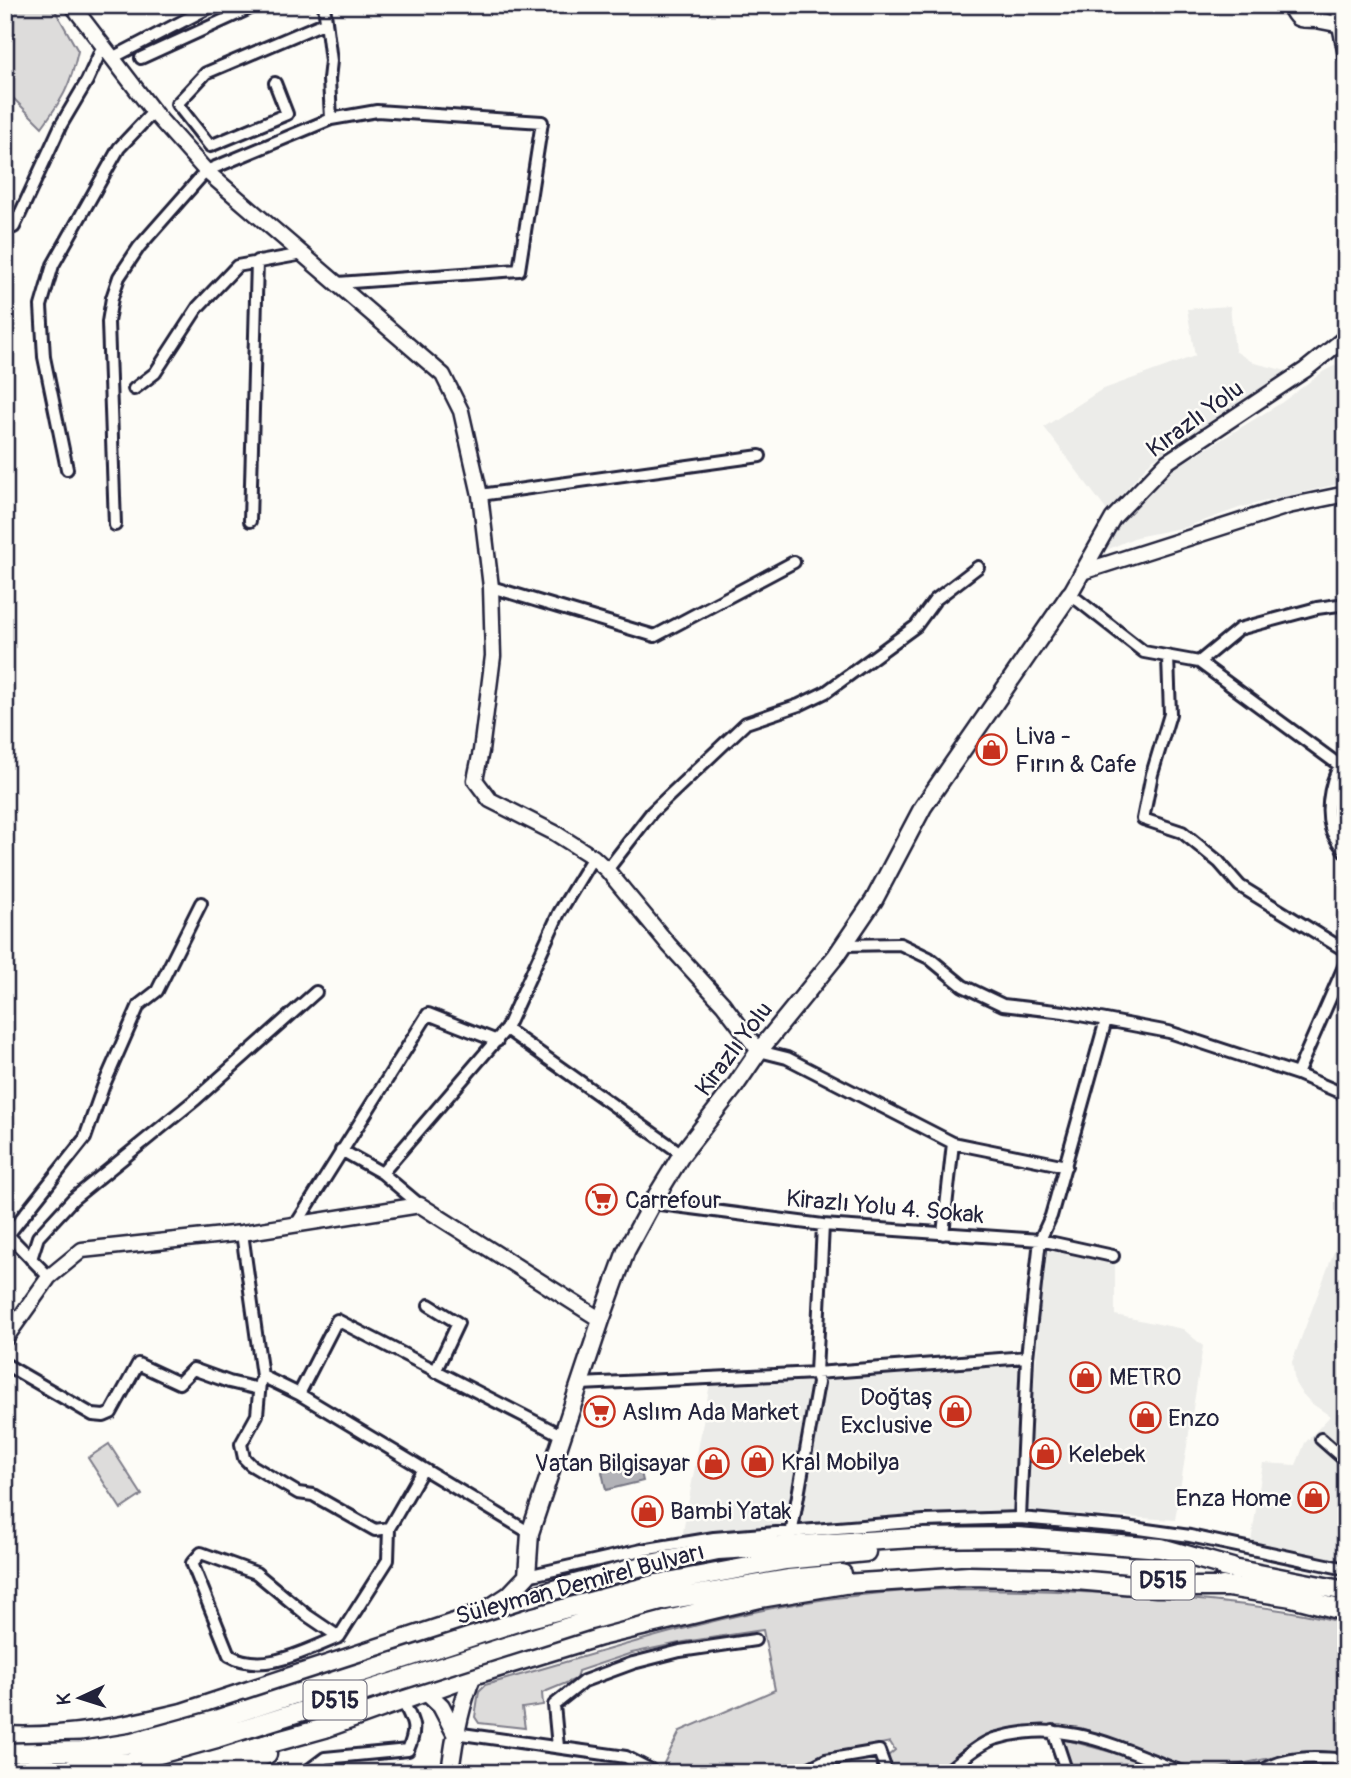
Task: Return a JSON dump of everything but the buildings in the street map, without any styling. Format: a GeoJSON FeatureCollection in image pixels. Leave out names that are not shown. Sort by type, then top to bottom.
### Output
{"type":"FeatureCollection","features":[{"type":"Feature","properties":{"kind":"highway"},"geometry":{"type":"LineString","coordinates":[[5,1735],[24,1737],[94,1731],[182,1713],[560,1588],[718,1550],[791,1537],[1017,1536],[1161,1548],[1232,1568]]}},
{"type":"Feature","properties":{"kind":"highway","name":"Süleyman Demirel Bulvarı"},"geometry":{"type":"LineString","coordinates":[[5,1753],[82,1751],[132,1743],[212,1721],[526,1619],[659,1593],[786,1560],[914,1549],[1065,1549],[1155,1556],[1346,1591]]}},
{"type":"Feature","properties":{"kind":"highway","name":"Süleyman Demirel Bulvarı"},"geometry":{"type":"LineString","coordinates":[[6,1772],[52,1772],[130,1762],[217,1738],[577,1623],[659,1593],[788,1578],[922,1568],[1070,1570],[1233,1587],[1292,1597],[1346,1611]]}},
{"type":"Feature","properties":{"kind":"highway"},"geometry":{"type":"LineString","coordinates":[[163,1773],[324,1728],[473,1675],[600,1636],[760,1598],[844,1584],[969,1576],[1053,1578],[1157,1587],[1233,1587]]}},
{"type":"Feature","properties":{"kind":"highway"},"geometry":{"type":"LineString","coordinates":[[225,1773],[324,1728]]}},
{"type":"Feature","properties":{"kind":"highway"},"geometry":{"type":"LineString","coordinates":[[6,1772],[6,1758],[11,1748],[24,1737]]}},
{"type":"Feature","properties":{"kind":"main road","name":"Kirazlı Yolu"},"geometry":{"type":"LineString","coordinates":[[527,1576],[530,1533],[562,1436],[626,1251],[652,1203],[682,1153],[843,945],[874,900],[923,807],[1070,594]]}},
{"type":"Feature","properties":{"kind":"main road"},"geometry":{"type":"LineString","coordinates":[[477,1616],[509,1595],[527,1576],[542,1589],[560,1588]]}},
{"type":"Feature","properties":{"kind":"main road"},"geometry":{"type":"LineString","coordinates":[[450,1773],[455,1733],[473,1675]]}},
{"type":"Feature","properties":{"kind":"main road"},"geometry":{"type":"LineString","coordinates":[[425,1691],[441,1706],[455,1733]]}},
{"type":"Feature","properties":{"kind":"street"},"geometry":{"type":"LineString","coordinates":[[72,5],[153,111],[206,171],[443,375],[461,411],[480,495],[491,587],[492,656],[475,780],[490,800],[555,833],[593,857],[607,870],[669,945],[723,1004],[759,1051],[788,1058],[953,1143],[1066,1166]]}},
{"type":"Feature","properties":{"kind":"street"},"geometry":{"type":"LineString","coordinates":[[14,227],[61,125],[108,52],[214,5]]}},
{"type":"Feature","properties":{"kind":"street"},"geometry":{"type":"LineString","coordinates":[[141,58],[257,5]]}},
{"type":"Feature","properties":{"kind":"street"},"geometry":{"type":"LineString","coordinates":[[324,5],[331,61],[331,119]]}},
{"type":"Feature","properties":{"kind":"street"},"geometry":{"type":"LineString","coordinates":[[1289,5],[1294,17],[1302,21],[1317,20],[1340,25]]}},
{"type":"Feature","properties":{"kind":"street"},"geometry":{"type":"LineString","coordinates":[[1339,5],[1346,56]]}},
{"type":"Feature","properties":{"kind":"street"},"geometry":{"type":"LineString","coordinates":[[275,83],[288,114],[210,146],[177,104],[206,74],[326,22]]}},
{"type":"Feature","properties":{"kind":"street"},"geometry":{"type":"LineString","coordinates":[[66,469],[44,356],[41,306],[53,265],[119,148],[153,111]]}},
{"type":"Feature","properties":{"kind":"street"},"geometry":{"type":"LineString","coordinates":[[115,525],[108,322],[112,298],[119,276],[139,247],[206,171],[331,119],[377,111],[542,122],[519,270],[338,283]]}},
{"type":"Feature","properties":{"kind":"street"},"geometry":{"type":"LineString","coordinates":[[134,389],[155,373],[198,307],[237,266],[303,254]]}},
{"type":"Feature","properties":{"kind":"street"},"geometry":{"type":"LineString","coordinates":[[250,521],[257,261]]}},
{"type":"Feature","properties":{"kind":"street","name":"Kırazlı Yolu"},"geometry":{"type":"LineString","coordinates":[[1070,594],[1113,519],[1167,462],[1305,370],[1346,337]]}},
{"type":"Feature","properties":{"kind":"street"},"geometry":{"type":"LineString","coordinates":[[480,495],[760,456]]}},
{"type":"Feature","properties":{"kind":"street"},"geometry":{"type":"LineString","coordinates":[[1082,572],[1288,506],[1346,494]]}},
{"type":"Feature","properties":{"kind":"street"},"geometry":{"type":"LineString","coordinates":[[491,587],[654,636],[794,562]]}},
{"type":"Feature","properties":{"kind":"street"},"geometry":{"type":"LineString","coordinates":[[607,870],[652,812],[746,723],[799,705],[825,692],[916,626],[935,600],[978,568]]}},
{"type":"Feature","properties":{"kind":"street"},"geometry":{"type":"LineString","coordinates":[[1070,594],[1144,652],[1199,662],[1342,761],[1330,789],[1331,830],[1346,853]]}},
{"type":"Feature","properties":{"kind":"street"},"geometry":{"type":"LineString","coordinates":[[1199,662],[1239,629],[1317,608],[1346,604]]}},
{"type":"Feature","properties":{"kind":"street"},"geometry":{"type":"LineString","coordinates":[[1168,657],[1170,714],[1152,774],[1143,819],[1182,832],[1219,862],[1240,886],[1346,951]]}},
{"type":"Feature","properties":{"kind":"street"},"geometry":{"type":"LineString","coordinates":[[382,1173],[506,1029],[559,913],[593,857]]}},
{"type":"Feature","properties":{"kind":"street"},"geometry":{"type":"LineString","coordinates":[[49,1277],[8,1235],[85,1138],[103,1087],[139,1005],[157,991],[201,903]]}},
{"type":"Feature","properties":{"kind":"street"},"geometry":{"type":"LineString","coordinates":[[843,945],[900,944],[929,958],[963,986],[1003,1005],[1064,1012],[1169,1031],[1297,1074],[1346,1095]]}},
{"type":"Feature","properties":{"kind":"street"},"geometry":{"type":"LineString","coordinates":[[1297,1074],[1346,962]]}},
{"type":"Feature","properties":{"kind":"street"},"geometry":{"type":"LineString","coordinates":[[31,1259],[38,1237],[73,1199],[196,1099],[316,992]]}},
{"type":"Feature","properties":{"kind":"street"},"geometry":{"type":"LineString","coordinates":[[295,1226],[428,1014],[497,1041]]}},
{"type":"Feature","properties":{"kind":"street"},"geometry":{"type":"LineString","coordinates":[[1020,1518],[1027,1357],[1040,1240],[1051,1216],[1066,1166],[1105,1020]]}},
{"type":"Feature","properties":{"kind":"street"},"geometry":{"type":"LineString","coordinates":[[506,1029],[682,1153]]}},
{"type":"Feature","properties":{"kind":"street"},"geometry":{"type":"LineString","coordinates":[[943,1234],[953,1143]]}},
{"type":"Feature","properties":{"kind":"street"},"geometry":{"type":"LineString","coordinates":[[341,1150],[382,1173],[420,1205],[601,1320]]}},
{"type":"Feature","properties":{"kind":"street","name":"Kirazlı Yolu 4. Sokak"},"geometry":{"type":"LineString","coordinates":[[652,1203],[822,1225],[1040,1240],[1113,1256]]}},
{"type":"Feature","properties":{"kind":"street"},"geometry":{"type":"LineString","coordinates":[[5,1339],[49,1277],[82,1250],[295,1226],[420,1205]]}},
{"type":"Feature","properties":{"kind":"street"},"geometry":{"type":"LineString","coordinates":[[791,1537],[818,1383],[816,1373],[822,1225]]}},
{"type":"Feature","properties":{"kind":"street"},"geometry":{"type":"LineString","coordinates":[[242,1233],[262,1376],[257,1415],[241,1444],[244,1458],[298,1493],[313,1495],[375,1530],[389,1528]]}},
{"type":"Feature","properties":{"kind":"street"},"geometry":{"type":"LineString","coordinates":[[429,1305],[458,1322],[435,1372]]}},
{"type":"Feature","properties":{"kind":"street"},"geometry":{"type":"LineString","coordinates":[[299,1394],[337,1320],[562,1436]]}},
{"type":"Feature","properties":{"kind":"street"},"geometry":{"type":"LineString","coordinates":[[580,1384],[816,1373],[1027,1357]]}},
{"type":"Feature","properties":{"kind":"street"},"geometry":{"type":"LineString","coordinates":[[5,1363],[93,1415],[104,1416],[111,1413],[138,1364],[179,1383],[193,1369],[259,1389]]}},
{"type":"Feature","properties":{"kind":"street"},"geometry":{"type":"LineString","coordinates":[[262,1376],[299,1394],[530,1533]]}},
{"type":"Feature","properties":{"kind":"street"},"geometry":{"type":"LineString","coordinates":[[1321,1439],[1346,1461]]}},
{"type":"Feature","properties":{"kind":"street"},"geometry":{"type":"LineString","coordinates":[[339,1637],[308,1616],[256,1573],[201,1553],[192,1563],[229,1655],[241,1662],[257,1664],[277,1660],[339,1637],[388,1560],[389,1528],[423,1469]]}},
{"type":"Feature","properties":{"kind":"street"},"geometry":{"type":"LineString","coordinates":[[527,1576],[642,1550],[714,1538],[791,1537],[924,1521],[1020,1518],[1125,1527],[1189,1536],[1346,1569]]}},
{"type":"Feature","properties":{"kind":"street"},"geometry":{"type":"LineString","coordinates":[[558,1747],[554,1705],[584,1681],[633,1663],[680,1651],[755,1640]]}},
{"type":"Feature","properties":{"kind":"street"},"geometry":{"type":"LineString","coordinates":[[305,1773],[325,1758],[408,1750],[415,1734],[412,1720],[402,1700]]}},
{"type":"Feature","properties":{"kind":"street"},"geometry":{"type":"LineString","coordinates":[[945,1773],[992,1740],[1053,1731],[1081,1734],[1184,1773]]}},
{"type":"Feature","properties":{"kind":"street"},"geometry":{"type":"LineString","coordinates":[[1053,1731],[1067,1773]]}},
{"type":"Feature","properties":{"kind":"street"},"geometry":{"type":"LineString","coordinates":[[455,1733],[626,1757],[652,1773]]}},
{"type":"Feature","properties":{"kind":"street"},"geometry":{"type":"LineString","coordinates":[[800,1773],[826,1760],[879,1751],[887,1773]]}},
{"type":"Feature","properties":{"kind":"street"},"geometry":{"type":"LineString","coordinates":[[1233,1773],[1261,1771],[1296,1759],[1316,1757],[1346,1760]]}},
{"type":"Feature","properties":{"kind":"shaded area"},"geometry":{"type":"Polygon","coordinates":[[[5,5],[52,5],[78,51],[65,92],[42,127],[5,90],[5,5]]]}},
{"type":"Feature","properties":{"kind":"shaded area"},"geometry":{"type":"Polygon","coordinates":[[[1230,306],[1235,351],[1254,363],[1291,372],[1152,460],[1107,511],[1044,427],[1101,390],[1195,356],[1187,309],[1230,306]]]}},
{"type":"Feature","properties":{"kind":"shaded area"},"geometry":{"type":"Polygon","coordinates":[[[1346,360],[1346,482],[1242,507],[1186,527],[1136,537],[1102,552],[1140,496],[1162,476],[1281,403],[1324,371],[1346,360]]]}},
{"type":"Feature","properties":{"kind":"shaded area"},"geometry":{"type":"Polygon","coordinates":[[[1346,1220],[1346,1569],[1250,1549],[1263,1463],[1296,1465],[1305,1443],[1330,1416],[1311,1403],[1300,1391],[1295,1383],[1292,1362],[1346,1220]]]}},
{"type":"Feature","properties":{"kind":"shaded area"},"geometry":{"type":"Polygon","coordinates":[[[1045,1250],[1115,1264],[1115,1315],[1183,1329],[1203,1346],[1175,1520],[1024,1511],[1045,1250]]]}},
{"type":"Feature","properties":{"kind":"shaded area"},"geometry":{"type":"Polygon","coordinates":[[[1027,1357],[1020,1518],[681,1543],[711,1378],[1027,1357]]]}},
{"type":"Feature","properties":{"kind":"shaded area"},"geometry":{"type":"Polygon","coordinates":[[[109,1444],[142,1495],[121,1509],[88,1458],[109,1444]]]}},
{"type":"Feature","properties":{"kind":"shaded area"},"geometry":{"type":"Polygon","coordinates":[[[639,1464],[643,1481],[606,1490],[602,1472],[639,1464]]]}},
{"type":"Feature","properties":{"kind":"shaded area"},"geometry":{"type":"Polygon","coordinates":[[[952,1589],[1064,1591],[1177,1598],[1262,1607],[1346,1623],[1346,1754],[1319,1751],[1285,1755],[1207,1771],[1157,1757],[1081,1728],[1046,1725],[993,1734],[967,1748],[937,1773],[893,1773],[888,1756],[895,1750],[890,1742],[829,1755],[787,1773],[668,1773],[664,1763],[680,1731],[775,1690],[763,1630],[632,1653],[578,1671],[576,1679],[542,1693],[543,1705],[522,1708],[525,1728],[479,1723],[475,1717],[479,1691],[485,1685],[667,1633],[778,1607],[821,1600],[952,1589]]]}},
{"type":"Feature","properties":{"kind":"shaded area"},"geometry":{"type":"Polygon","coordinates":[[[1061,1740],[1129,1757],[1171,1773],[1072,1773],[1061,1740]]]}},
{"type":"Feature","properties":{"kind":"shaded area"},"geometry":{"type":"Polygon","coordinates":[[[1324,1763],[1346,1766],[1346,1773],[1275,1773],[1298,1765],[1324,1763]]]}},
{"type":"Feature","properties":{"kind":"place","name":"Liva - Fırın & Cafe"},"geometry":{"type":"Point","coordinates":[992,750]}},
{"type":"Feature","properties":{"kind":"place","name":"Carrefour"},"geometry":{"type":"Point","coordinates":[602,1200]}},
{"type":"Feature","properties":{"kind":"place","name":"METRO"},"geometry":{"type":"Point","coordinates":[1086,1377]}},
{"type":"Feature","properties":{"kind":"place","name":"Doğtaş Exclusive"},"geometry":{"type":"Point","coordinates":[955,1411]}},
{"type":"Feature","properties":{"kind":"place","name":"Aslım Ada Market"},"geometry":{"type":"Point","coordinates":[599,1412]}},
{"type":"Feature","properties":{"kind":"place","name":"Enzo"},"geometry":{"type":"Point","coordinates":[1145,1418]}},
{"type":"Feature","properties":{"kind":"place","name":"Kelebek"},"geometry":{"type":"Point","coordinates":[1045,1454]}},
{"type":"Feature","properties":{"kind":"place","name":"Kral Mobilya"},"geometry":{"type":"Point","coordinates":[758,1462]}},
{"type":"Feature","properties":{"kind":"place","name":"Vatan Bilgisayar"},"geometry":{"type":"Point","coordinates":[713,1463]}},
{"type":"Feature","properties":{"kind":"place","name":"Enza Home"},"geometry":{"type":"Point","coordinates":[1314,1498]}},
{"type":"Feature","properties":{"kind":"place","name":"Bambi Yatak"},"geometry":{"type":"Point","coordinates":[647,1511]}}]}
